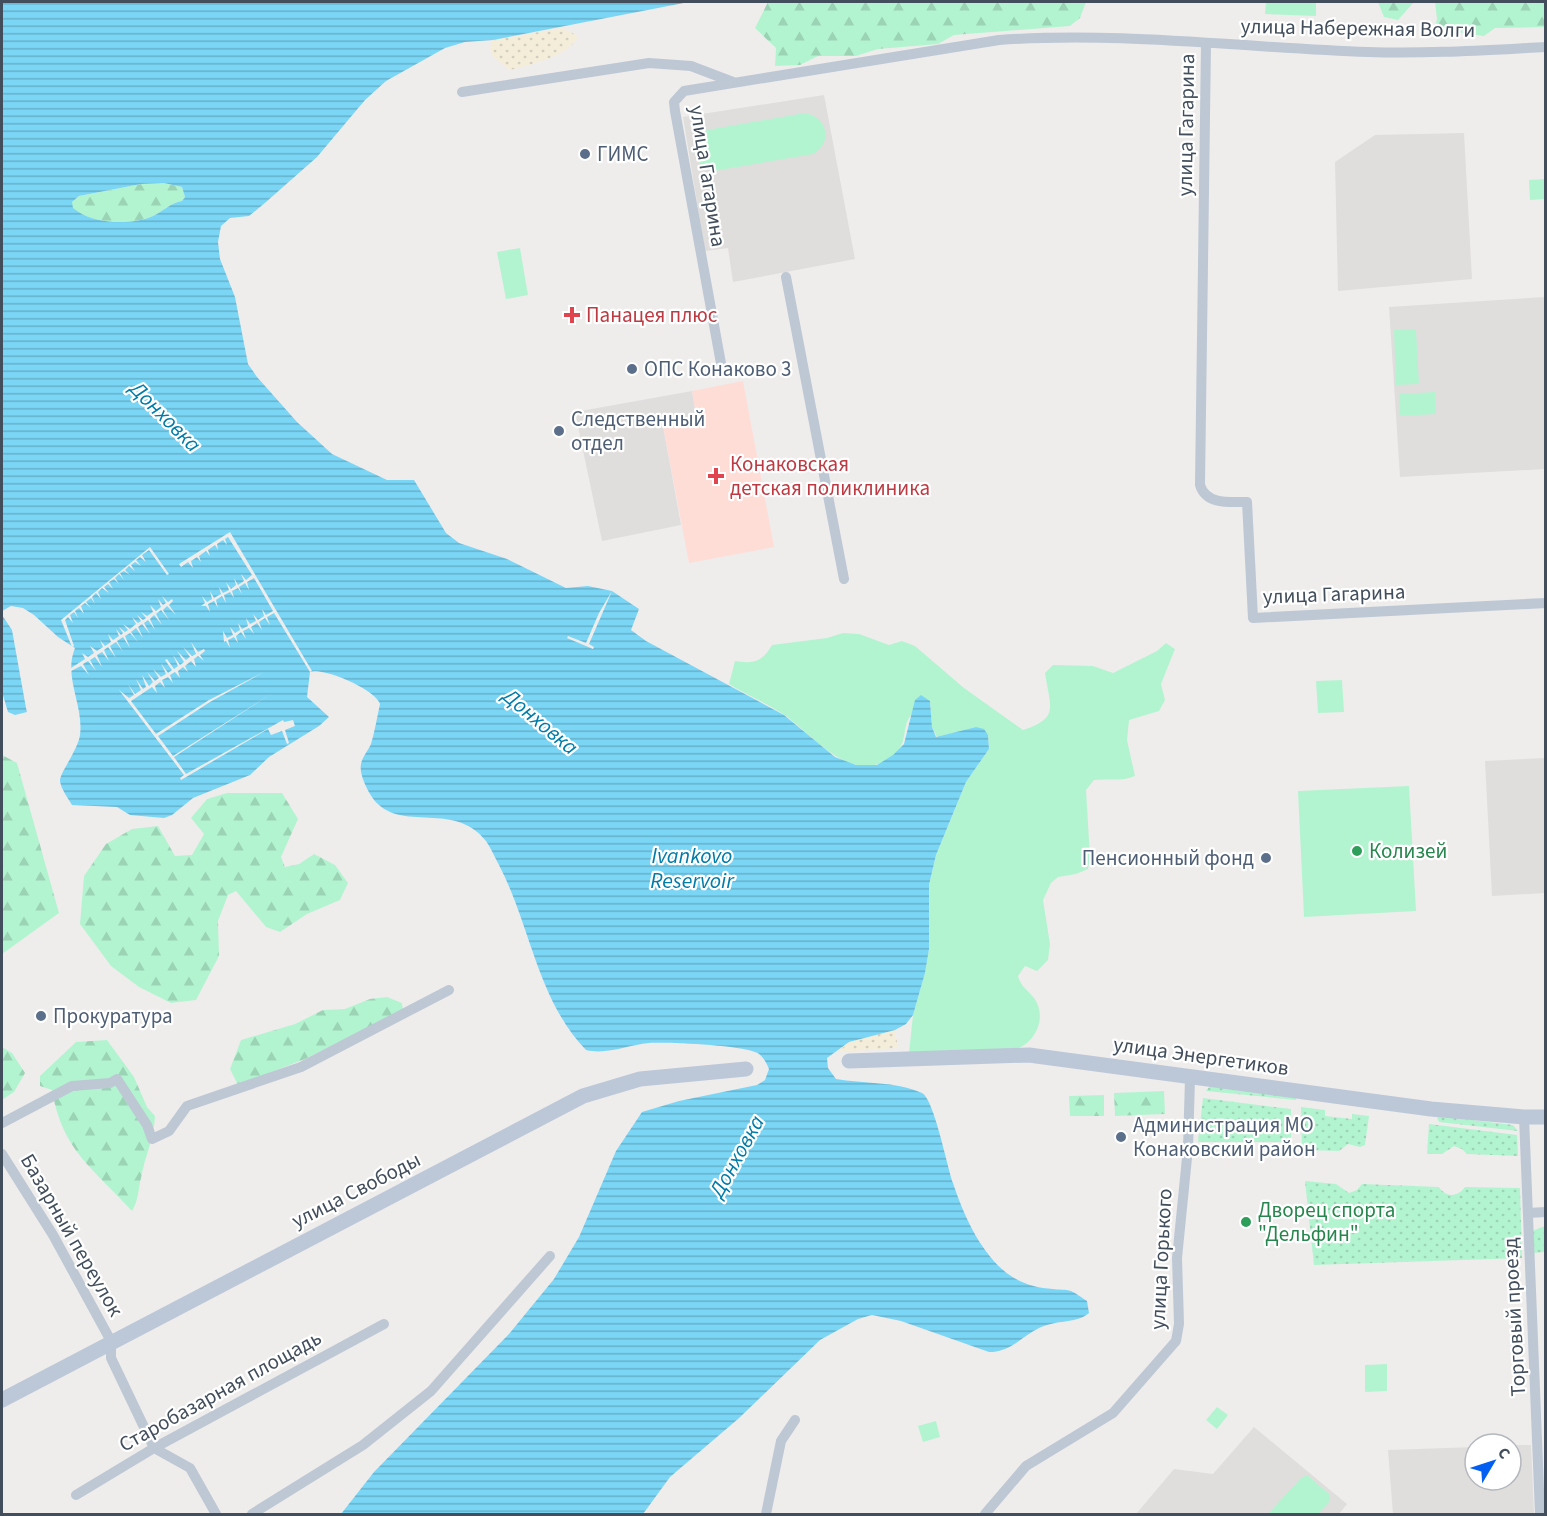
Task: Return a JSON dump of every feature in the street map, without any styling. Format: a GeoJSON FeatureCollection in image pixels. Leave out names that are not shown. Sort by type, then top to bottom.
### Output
{"type":"FeatureCollection","features":[{"type":"Feature","properties":{"kind":"main road","name":"улица Энергетиков"},"geometry":{"type":"LineString","coordinates":[[849,1061],[1029,1055],[1431,1109],[1524,1118],[1545,1117]]}},
{"type":"Feature","properties":{"kind":"main road","name":"улица Свободы"},"geometry":{"type":"LineString","coordinates":[[2,1400],[591,1092],[640,1079],[746,1069]]}},
{"type":"Feature","properties":{"kind":"street","name":"улица Гагарина"},"geometry":{"type":"LineString","coordinates":[[722,369],[674,102],[684,91],[999,40],[1074,36],[1206,43],[1200,485],[1203,494],[1209,499],[1247,502],[1253,618],[1545,603]]}},
{"type":"Feature","properties":{"kind":"street","name":"улица Набережная Волги"},"geometry":{"type":"LineString","coordinates":[[1206,43],[1426,53],[1545,47]]}},
{"type":"Feature","properties":{"kind":"street"},"geometry":{"type":"LineString","coordinates":[[462,92],[649,63],[691,66],[733,82]]}},
{"type":"Feature","properties":{"kind":"street"},"geometry":{"type":"LineString","coordinates":[[786,277],[844,579]]}},
{"type":"Feature","properties":{"kind":"street"},"geometry":{"type":"LineString","coordinates":[[2,1123],[72,1086],[110,1083],[117,1079],[147,1125],[152,1139],[169,1131],[187,1106],[301,1067],[449,990]]}},
{"type":"Feature","properties":{"kind":"street","name":"улица Горького"},"geometry":{"type":"LineString","coordinates":[[986,1515],[1026,1466],[1113,1413],[1176,1341],[1179,1324],[1177,1258],[1188,1148],[1190,1078]]}},
{"type":"Feature","properties":{"kind":"street","name":"Торговый проезд"},"geometry":{"type":"LineString","coordinates":[[1524,1118],[1529,1258],[1538,1396],[1540,1515]]}},
{"type":"Feature","properties":{"kind":"street","name":"Базарный переулок"},"geometry":{"type":"LineString","coordinates":[[2,1154],[53,1235],[111,1341],[111,1358],[154,1448]]}},
{"type":"Feature","properties":{"kind":"street"},"geometry":{"type":"LineString","coordinates":[[1528,1213],[1545,1212]]}},
{"type":"Feature","properties":{"kind":"street"},"geometry":{"type":"LineString","coordinates":[[252,1515],[363,1445],[431,1391],[549,1256]]}},
{"type":"Feature","properties":{"kind":"street","name":"Старобазарная площадь"},"geometry":{"type":"LineString","coordinates":[[76,1495],[154,1448],[384,1324]]}},
{"type":"Feature","properties":{"kind":"street"},"geometry":{"type":"LineString","coordinates":[[766,1515],[781,1441],[795,1420]]}},
{"type":"Feature","properties":{"kind":"street"},"geometry":{"type":"LineString","coordinates":[[154,1448],[190,1468],[216,1515]]}},
{"type":"Feature","properties":{"kind":"shaded area"},"geometry":{"type":"Polygon","coordinates":[[[824,95],[855,259],[733,282],[728,248],[705,251],[683,117],[824,95]]]}},
{"type":"Feature","properties":{"kind":"shaded area"},"geometry":{"type":"Polygon","coordinates":[[[1464,133],[1472,279],[1338,291],[1335,162],[1375,135],[1464,133]]]}},
{"type":"Feature","properties":{"kind":"shaded area"},"geometry":{"type":"Polygon","coordinates":[[[1545,297],[1545,469],[1400,477],[1389,307],[1545,297]]]}},
{"type":"Feature","properties":{"kind":"shaded area","name":"Конаковская детская поликлиника"},"geometry":{"type":"Polygon","coordinates":[[[743,381],[774,547],[689,563],[663,426],[697,420],[692,391],[743,381]]]}},
{"type":"Feature","properties":{"kind":"shaded area"},"geometry":{"type":"Polygon","coordinates":[[[692,391],[697,420],[663,426],[681,525],[602,541],[575,412],[692,391]]]}},
{"type":"Feature","properties":{"kind":"shaded area"},"geometry":{"type":"Polygon","coordinates":[[[1545,758],[1545,893],[1492,896],[1485,761],[1545,758]]]}},
{"type":"Feature","properties":{"kind":"shaded area"},"geometry":{"type":"Polygon","coordinates":[[[1254,1427],[1347,1504],[1339,1514],[1136,1514],[1174,1469],[1213,1474],[1254,1427]]]}},
{"type":"Feature","properties":{"kind":"shaded area"},"geometry":{"type":"Polygon","coordinates":[[[1523,1445],[1531,1445],[1534,1514],[1393,1514],[1388,1450],[1463,1447],[1463,1492],[1523,1492],[1523,1445]]]}},
{"type":"Feature","properties":{"kind":"green space"},"geometry":{"type":"Polygon","coordinates":[[[768,2],[1086,2],[1080,18],[1070,26],[954,35],[938,44],[878,49],[856,56],[818,56],[800,65],[775,66],[776,48],[755,28],[768,2]]]}},
{"type":"Feature","properties":{"kind":"green space"},"geometry":{"type":"Polygon","coordinates":[[[1266,2],[1316,2],[1316,16],[1265,14],[1266,2]]]}},
{"type":"Feature","properties":{"kind":"green space"},"geometry":{"type":"Polygon","coordinates":[[[1378,2],[1414,2],[1398,20],[1384,17],[1378,2]]]}},
{"type":"Feature","properties":{"kind":"green space"},"geometry":{"type":"Polygon","coordinates":[[[1435,2],[1545,2],[1545,27],[1495,28],[1484,36],[1435,29],[1437,19],[1435,2]]]}},
{"type":"Feature","properties":{"kind":"green space"},"geometry":{"type":"Polygon","coordinates":[[[805,113],[819,120],[825,131],[823,144],[813,154],[714,171],[700,164],[696,156],[696,140],[707,130],[805,113]]]}},
{"type":"Feature","properties":{"kind":"green space"},"geometry":{"type":"Polygon","coordinates":[[[1545,179],[1545,199],[1530,200],[1529,180],[1545,179]]]}},
{"type":"Feature","properties":{"kind":"green space"},"geometry":{"type":"Polygon","coordinates":[[[164,183],[182,187],[185,197],[182,201],[144,219],[111,222],[90,217],[72,208],[72,202],[79,196],[141,184],[164,183]]]}},
{"type":"Feature","properties":{"kind":"green space"},"geometry":{"type":"Polygon","coordinates":[[[520,248],[528,295],[506,299],[497,252],[520,248]]]}},
{"type":"Feature","properties":{"kind":"green space"},"geometry":{"type":"Polygon","coordinates":[[[1416,329],[1419,384],[1396,385],[1394,330],[1416,329]]]}},
{"type":"Feature","properties":{"kind":"green space"},"geometry":{"type":"Polygon","coordinates":[[[1435,392],[1436,414],[1400,416],[1399,394],[1435,392]]]}},
{"type":"Feature","properties":{"kind":"green space"},"geometry":{"type":"Polygon","coordinates":[[[843,633],[859,634],[889,645],[902,641],[915,646],[964,688],[1023,730],[1035,726],[1048,716],[1050,703],[1045,673],[1053,665],[1093,666],[1113,673],[1157,651],[1166,643],[1175,649],[1161,684],[1165,700],[1159,711],[1129,720],[1127,740],[1135,776],[1094,780],[1086,790],[1090,857],[1088,869],[1058,877],[1051,883],[1043,900],[1050,944],[1048,960],[1037,971],[1025,966],[1018,976],[1038,1005],[1040,1020],[1035,1034],[1017,1049],[909,1053],[913,1015],[929,949],[929,885],[936,855],[966,782],[989,749],[988,735],[976,727],[937,737],[932,727],[930,701],[911,715],[901,746],[893,756],[878,764],[864,766],[849,763],[836,756],[786,716],[729,684],[735,661],[757,660],[765,655],[772,645],[827,638],[843,633]]]}},
{"type":"Feature","properties":{"kind":"green space"},"geometry":{"type":"Polygon","coordinates":[[[1342,680],[1344,712],[1318,713],[1316,681],[1342,680]]]}},
{"type":"Feature","properties":{"kind":"green space"},"geometry":{"type":"Polygon","coordinates":[[[2,755],[17,763],[59,913],[2,954],[2,755]]]}},
{"type":"Feature","properties":{"kind":"green space","name":"Колизей"},"geometry":{"type":"Polygon","coordinates":[[[1409,786],[1416,911],[1304,917],[1298,791],[1409,786]]]}},
{"type":"Feature","properties":{"kind":"green space"},"geometry":{"type":"Polygon","coordinates":[[[227,793],[282,793],[298,819],[281,857],[285,867],[299,864],[314,854],[335,865],[348,883],[340,900],[307,914],[280,932],[266,927],[236,891],[228,895],[218,921],[219,956],[196,1000],[171,1003],[139,987],[111,966],[80,924],[84,876],[106,844],[132,829],[158,826],[175,856],[192,855],[204,834],[191,818],[207,799],[227,793]]]}},
{"type":"Feature","properties":{"kind":"green space"},"geometry":{"type":"Polygon","coordinates":[[[387,997],[402,1003],[403,1010],[305,1059],[238,1085],[230,1069],[241,1040],[295,1024],[323,1010],[345,1009],[370,999],[387,997]]]}},
{"type":"Feature","properties":{"kind":"green space"},"geometry":{"type":"Polygon","coordinates":[[[107,1040],[134,1077],[147,1107],[155,1116],[153,1132],[132,1211],[82,1158],[63,1129],[52,1090],[40,1086],[40,1076],[76,1042],[107,1040]]]}},
{"type":"Feature","properties":{"kind":"green space"},"geometry":{"type":"Polygon","coordinates":[[[2,1047],[12,1053],[25,1073],[14,1092],[2,1100],[2,1047]]]}},
{"type":"Feature","properties":{"kind":"green space"},"geometry":{"type":"Polygon","coordinates":[[[1210,1086],[1296,1096],[1296,1100],[1206,1091],[1210,1086]]]}},
{"type":"Feature","properties":{"kind":"green space"},"geometry":{"type":"Polygon","coordinates":[[[1164,1091],[1165,1114],[1115,1116],[1114,1093],[1164,1091]]]}},
{"type":"Feature","properties":{"kind":"green space"},"geometry":{"type":"Polygon","coordinates":[[[1104,1095],[1104,1116],[1070,1116],[1069,1096],[1104,1095]]]}},
{"type":"Feature","properties":{"kind":"green space"},"geometry":{"type":"Polygon","coordinates":[[[1203,1098],[1291,1109],[1291,1142],[1198,1142],[1203,1098]]]}},
{"type":"Feature","properties":{"kind":"green space"},"geometry":{"type":"Polygon","coordinates":[[[1301,1107],[1325,1110],[1325,1116],[1352,1119],[1352,1114],[1369,1116],[1365,1145],[1360,1147],[1348,1144],[1339,1151],[1302,1150],[1301,1107]]]}},
{"type":"Feature","properties":{"kind":"green space"},"geometry":{"type":"Polygon","coordinates":[[[1440,1116],[1513,1125],[1518,1131],[1439,1122],[1437,1118],[1440,1116]]]}},
{"type":"Feature","properties":{"kind":"green space"},"geometry":{"type":"Polygon","coordinates":[[[1429,1124],[1517,1135],[1518,1156],[1467,1154],[1454,1146],[1442,1154],[1427,1154],[1429,1124]]]}},
{"type":"Feature","properties":{"kind":"green space"},"geometry":{"type":"Polygon","coordinates":[[[1305,1181],[1336,1184],[1349,1193],[1357,1190],[1362,1184],[1439,1187],[1445,1193],[1452,1195],[1459,1193],[1465,1187],[1520,1188],[1522,1258],[1314,1265],[1305,1181]]]}},
{"type":"Feature","properties":{"kind":"green space"},"geometry":{"type":"Polygon","coordinates":[[[1353,1212],[1354,1231],[1324,1233],[1323,1214],[1353,1212]]]}},
{"type":"Feature","properties":{"kind":"green space"},"geometry":{"type":"Polygon","coordinates":[[[1545,1226],[1545,1252],[1533,1253],[1532,1231],[1545,1226]]]}},
{"type":"Feature","properties":{"kind":"green space"},"geometry":{"type":"Polygon","coordinates":[[[1387,1364],[1387,1391],[1365,1392],[1365,1365],[1387,1364]]]}},
{"type":"Feature","properties":{"kind":"green space"},"geometry":{"type":"Polygon","coordinates":[[[1217,1407],[1228,1415],[1217,1429],[1206,1420],[1217,1407]]]}},
{"type":"Feature","properties":{"kind":"green space"},"geometry":{"type":"Polygon","coordinates":[[[936,1421],[940,1437],[923,1442],[918,1426],[936,1421]]]}},
{"type":"Feature","properties":{"kind":"green space"},"geometry":{"type":"Polygon","coordinates":[[[1307,1475],[1329,1494],[1330,1501],[1318,1514],[1268,1514],[1301,1478],[1307,1475]]]}},
{"type":"Feature","properties":{"kind":"sand"},"geometry":{"type":"Polygon","coordinates":[[[562,28],[578,36],[568,48],[548,59],[509,70],[492,55],[490,48],[493,40],[562,28]]]}},
{"type":"Feature","properties":{"kind":"sand"},"geometry":{"type":"Polygon","coordinates":[[[895,1030],[898,1048],[838,1052],[849,1042],[895,1030]]]}},
{"type":"Feature","properties":{"kind":"water","name":"Ivankovo Reservoir"},"geometry":{"type":"Polygon","coordinates":[[[2,2],[689,2],[493,40],[465,42],[445,48],[386,81],[365,100],[317,157],[266,202],[249,216],[230,218],[221,226],[218,242],[220,259],[235,297],[248,364],[297,422],[332,454],[387,480],[414,480],[446,533],[459,543],[507,559],[566,588],[588,586],[612,591],[639,609],[631,630],[646,641],[784,715],[835,757],[856,765],[877,765],[893,755],[904,744],[915,700],[921,695],[930,701],[932,727],[936,737],[976,727],[984,729],[988,735],[989,749],[966,782],[936,855],[929,885],[929,949],[913,1015],[906,1024],[895,1030],[849,1042],[827,1058],[828,1068],[836,1079],[901,1086],[922,1093],[927,1098],[936,1120],[950,1174],[962,1206],[972,1230],[986,1251],[1003,1270],[1026,1284],[1075,1293],[1087,1301],[1089,1313],[1079,1318],[1044,1326],[1012,1346],[989,1352],[901,1321],[872,1315],[858,1319],[820,1340],[738,1419],[670,1477],[643,1514],[341,1514],[374,1472],[509,1334],[554,1279],[579,1237],[616,1151],[642,1112],[679,1101],[757,1085],[765,1080],[769,1069],[764,1059],[757,1053],[718,1046],[649,1043],[610,1051],[586,1050],[557,1009],[536,961],[510,888],[486,841],[473,828],[457,822],[394,813],[381,807],[370,794],[362,776],[361,764],[371,744],[380,704],[360,686],[337,676],[317,671],[310,672],[307,697],[329,717],[319,726],[269,757],[250,775],[193,798],[172,815],[164,818],[130,815],[117,807],[72,805],[63,790],[60,778],[76,748],[80,735],[79,713],[71,670],[75,648],[23,608],[11,606],[2,611],[2,2]],[[164,183],[141,184],[79,196],[72,202],[73,208],[90,217],[112,222],[134,221],[153,216],[174,203],[182,201],[185,197],[182,187],[164,183]]]}},
{"type":"Feature","properties":{"kind":"water"},"geometry":{"type":"Polygon","coordinates":[[[2,615],[12,630],[27,712],[15,715],[8,712],[2,692],[2,615]]]}},
{"type":"Feature","properties":{"kind":"pier"},"geometry":{"type":"Polygon","coordinates":[[[230,532],[312,671],[310,672],[274,613],[267,617],[270,625],[265,618],[259,622],[262,630],[257,623],[251,627],[254,634],[249,628],[243,631],[246,639],[241,632],[236,636],[238,643],[234,637],[228,640],[230,648],[226,641],[224,642],[223,631],[227,638],[233,635],[230,627],[235,633],[240,630],[238,623],[242,629],[248,626],[246,618],[250,624],[256,621],[253,614],[258,620],[264,616],[262,609],[266,615],[273,611],[254,578],[247,582],[249,590],[245,583],[239,587],[242,594],[238,588],[232,591],[234,598],[230,592],[224,595],[226,603],[222,596],[216,600],[218,608],[214,601],[208,604],[210,612],[206,606],[201,606],[205,603],[202,596],[207,602],[212,599],[210,591],[214,598],[221,594],[219,587],[223,593],[229,590],[226,582],[231,589],[236,585],[234,578],[238,585],[244,581],[241,574],[246,580],[252,575],[228,537],[225,539],[227,545],[223,540],[217,544],[218,550],[215,545],[208,550],[210,556],[206,551],[199,556],[201,562],[197,557],[191,561],[193,568],[188,562],[181,567],[179,564],[230,532]]]}},
{"type":"Feature","properties":{"kind":"pier"},"geometry":{"type":"Polygon","coordinates":[[[150,547],[169,574],[167,575],[149,550],[142,555],[146,562],[140,557],[136,560],[141,566],[135,562],[131,565],[135,571],[129,566],[125,570],[130,575],[124,571],[120,573],[124,580],[119,574],[115,578],[119,584],[114,579],[109,582],[113,589],[108,584],[104,587],[109,593],[102,588],[98,592],[101,599],[96,593],[92,597],[95,604],[91,598],[86,602],[91,608],[85,603],[81,606],[84,614],[79,608],[75,611],[78,618],[74,612],[70,615],[73,623],[68,617],[65,620],[74,646],[72,647],[61,620],[150,547]]]}},
{"type":"Feature","properties":{"kind":"pier"},"geometry":{"type":"Polygon","coordinates":[[[612,591],[589,644],[594,647],[593,649],[567,638],[568,636],[586,643],[612,591]]]}},
{"type":"Feature","properties":{"kind":"pier"},"geometry":{"type":"Polygon","coordinates":[[[162,596],[168,602],[172,599],[169,605],[176,615],[167,606],[163,610],[169,620],[161,610],[156,614],[162,625],[154,615],[150,619],[155,630],[148,620],[144,623],[150,634],[142,624],[138,627],[143,638],[136,628],[131,632],[138,642],[130,633],[125,636],[130,648],[123,637],[117,641],[123,652],[116,642],[110,646],[116,658],[108,647],[104,650],[109,661],[102,652],[97,655],[102,667],[95,657],[90,660],[96,671],[88,661],[83,664],[89,675],[81,666],[71,671],[71,668],[85,659],[82,653],[88,657],[94,653],[90,646],[97,651],[103,647],[100,640],[105,646],[111,642],[108,634],[113,640],[119,636],[116,629],[121,635],[123,633],[119,627],[125,632],[128,630],[123,624],[130,629],[136,624],[132,617],[138,623],[141,621],[137,615],[143,620],[146,618],[141,612],[147,616],[153,612],[150,605],[156,611],[161,607],[158,599],[163,605],[166,603],[162,596]]]}},
{"type":"Feature","properties":{"kind":"pier"},"geometry":{"type":"Polygon","coordinates":[[[191,642],[198,652],[204,649],[205,651],[200,655],[204,661],[198,656],[194,659],[196,667],[191,661],[185,666],[188,672],[183,667],[178,671],[180,678],[175,672],[170,675],[173,683],[168,677],[162,680],[165,688],[160,682],[155,686],[157,693],[152,687],[131,701],[156,734],[209,700],[264,672],[210,702],[158,736],[173,756],[274,692],[174,757],[186,774],[283,720],[284,722],[293,720],[295,726],[285,730],[289,743],[287,744],[282,731],[271,735],[268,729],[181,780],[180,778],[184,775],[119,690],[129,698],[134,695],[128,684],[135,694],[141,690],[136,679],[143,689],[146,687],[142,675],[149,686],[153,682],[147,672],[155,681],[159,678],[153,669],[161,677],[166,674],[161,663],[168,673],[172,670],[165,660],[167,659],[174,669],[178,666],[173,655],[180,665],[184,662],[177,651],[186,660],[190,657],[183,647],[192,656],[196,654],[191,642]]]}},
{"type":"Feature","properties":{"kind":"place","name":"ГИМС"},"geometry":{"type":"Point","coordinates":[585,154]}},
{"type":"Feature","properties":{"kind":"place","name":"Панацея плюс"},"geometry":{"type":"Point","coordinates":[572,315]}},
{"type":"Feature","properties":{"kind":"place","name":"ОПС Конаково 3"},"geometry":{"type":"Point","coordinates":[632,369]}},
{"type":"Feature","properties":{"kind":"place","name":"Следственный отдел"},"geometry":{"type":"Point","coordinates":[559,431]}},
{"type":"Feature","properties":{"kind":"place","name":"Конаковская детская поликлиника"},"geometry":{"type":"Point","coordinates":[716,476]}},
{"type":"Feature","properties":{"kind":"place","name":"Колизей"},"geometry":{"type":"Point","coordinates":[1357,851]}},
{"type":"Feature","properties":{"kind":"place","name":"Пенсионный фонд"},"geometry":{"type":"Point","coordinates":[1266,858]}},
{"type":"Feature","properties":{"kind":"place","name":"Прокуратура"},"geometry":{"type":"Point","coordinates":[41,1016]}},
{"type":"Feature","properties":{"kind":"place","name":"Администрация МО Конаковский район"},"geometry":{"type":"Point","coordinates":[1121,1137]}},
{"type":"Feature","properties":{"kind":"place","name":"Дворец спорта \"Дельфин\""},"geometry":{"type":"Point","coordinates":[1246,1222]}},
{"type":"Feature","properties":{"kind":"water label","name":"Донховка"},"geometry":{"type":"Point","coordinates":[166,416]}},
{"type":"Feature","properties":{"kind":"water label","name":"Донховка"},"geometry":{"type":"Point","coordinates":[541,721]}},
{"type":"Feature","properties":{"kind":"water label","name":"Донховка"},"geometry":{"type":"Point","coordinates":[736,1156]}}]}
